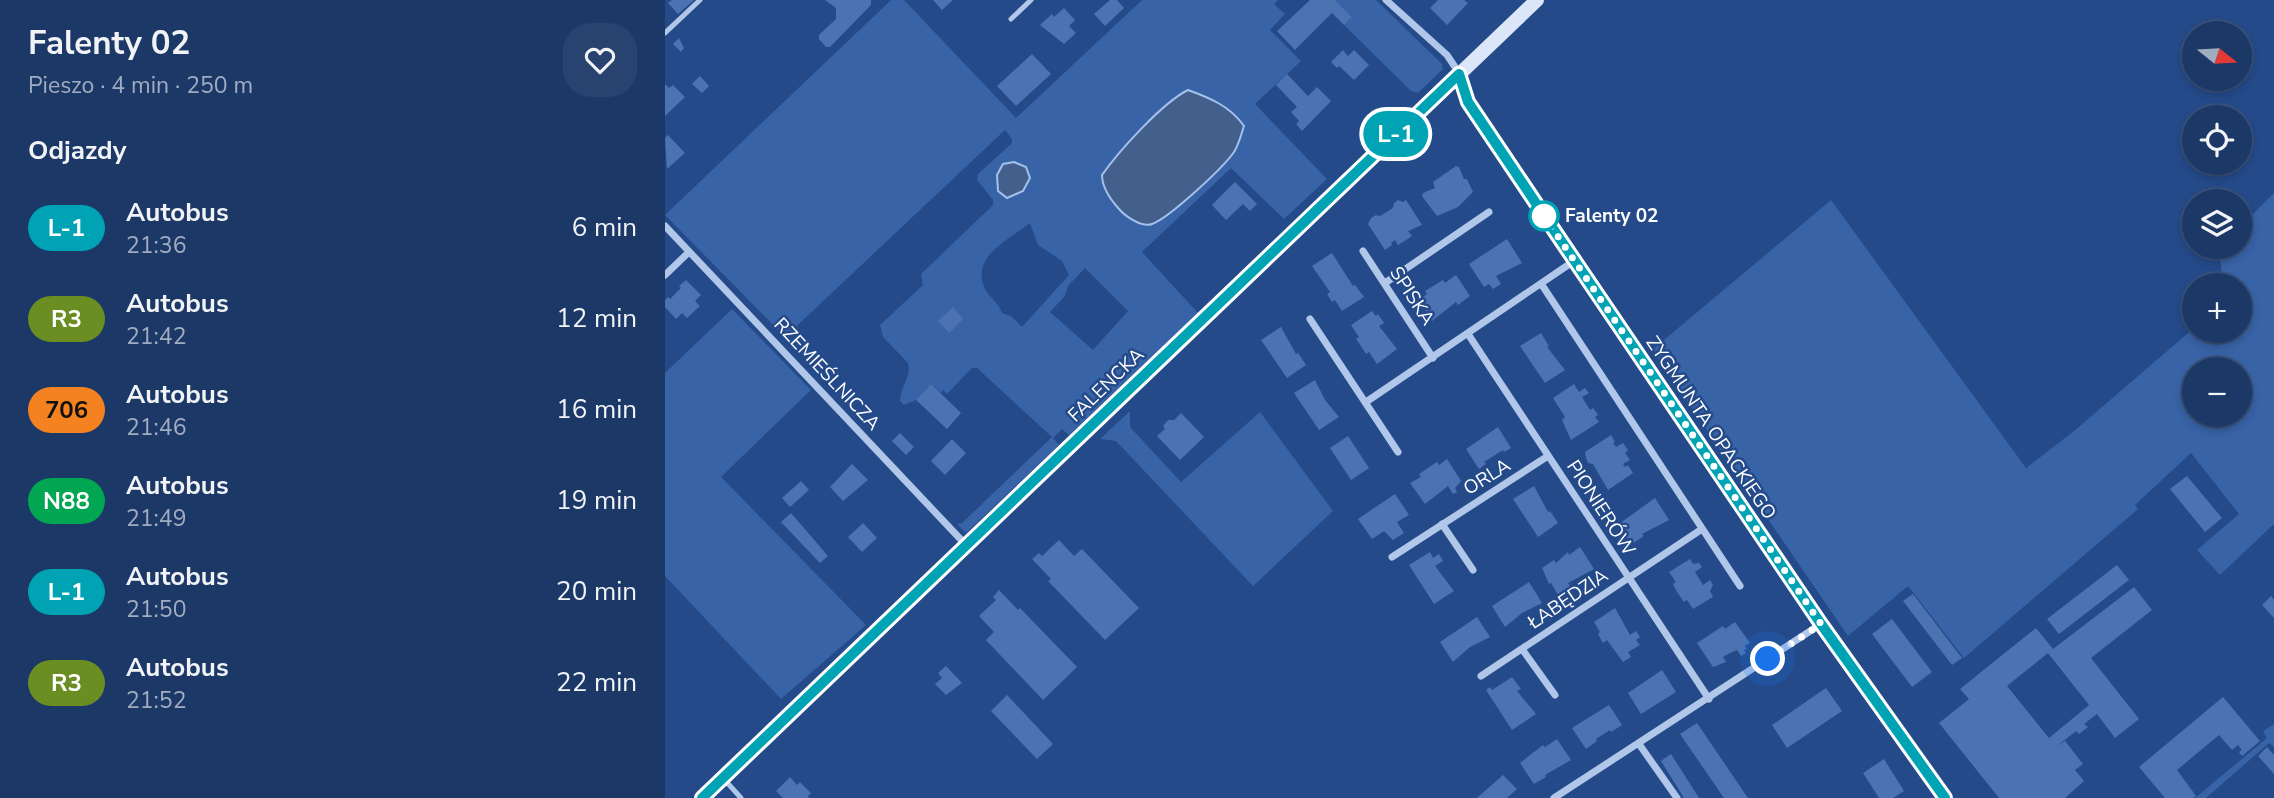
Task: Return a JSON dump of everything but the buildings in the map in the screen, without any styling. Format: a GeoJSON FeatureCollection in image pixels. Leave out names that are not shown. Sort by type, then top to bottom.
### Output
{"type":"FeatureCollection","features":[{"type":"Feature","properties":{"kind":"street"},"geometry":{"type":"LineString","coordinates":[[1386,0],[1447,55],[1459,74]]}},
{"type":"Feature","properties":{"kind":"street","name":"FALENCKA"},"geometry":{"type":"LineString","coordinates":[[702,798],[1537,0]]}},
{"type":"Feature","properties":{"kind":"street","name":"ZYGMUNTA OPACKIEGO"},"geometry":{"type":"LineString","coordinates":[[1459,74],[1468,102],[1574,261],[1821,624],[1945,798]]}},
{"type":"Feature","properties":{"kind":"street"},"geometry":{"type":"LineString","coordinates":[[1385,283],[1489,212]]}},
{"type":"Feature","properties":{"kind":"street","name":"RZEMIEŚLNICZA"},"geometry":{"type":"LineString","coordinates":[[665,226],[966,545]]}},
{"type":"Feature","properties":{"kind":"street","name":"SPISKA"},"geometry":{"type":"LineString","coordinates":[[1363,251],[1433,358]]}},
{"type":"Feature","properties":{"kind":"street"},"geometry":{"type":"LineString","coordinates":[[665,275],[689,252]]}},
{"type":"Feature","properties":{"kind":"street"},"geometry":{"type":"LineString","coordinates":[[1366,402],[1574,261]]}},
{"type":"Feature","properties":{"kind":"street"},"geometry":{"type":"LineString","coordinates":[[1542,285],[1740,586]]}},
{"type":"Feature","properties":{"kind":"street"},"geometry":{"type":"LineString","coordinates":[[1310,320],[1398,452]]}},
{"type":"Feature","properties":{"kind":"street","name":"PIONIERÓW"},"geometry":{"type":"LineString","coordinates":[[1468,334],[1709,699]]}},
{"type":"Feature","properties":{"kind":"street","name":"ORLA"},"geometry":{"type":"LineString","coordinates":[[1392,557],[1548,456]]}},
{"type":"Feature","properties":{"kind":"street"},"geometry":{"type":"LineString","coordinates":[[1442,524],[1473,570]]}},
{"type":"Feature","properties":{"kind":"street","name":"ŁABĘDZIA"},"geometry":{"type":"LineString","coordinates":[[1481,676],[1702,529]]}},
{"type":"Feature","properties":{"kind":"street"},"geometry":{"type":"LineString","coordinates":[[1554,798],[1821,624]]}},
{"type":"Feature","properties":{"kind":"street","name":"ŁABĘDZIA"},"geometry":{"type":"LineString","coordinates":[[1522,649],[1555,695]]}},
{"type":"Feature","properties":{"kind":"street"},"geometry":{"type":"LineString","coordinates":[[1639,744],[1677,798]]}},
{"type":"Feature","properties":{"kind":"lane"},"geometry":{"type":"LineString","coordinates":[[665,33],[700,0]]}},
{"type":"Feature","properties":{"kind":"lane"},"geometry":{"type":"LineString","coordinates":[[1011,19],[1031,0]]}},
{"type":"Feature","properties":{"kind":"lane"},"geometry":{"type":"LineString","coordinates":[[723,778],[741,798]]}},
{"type":"Feature","properties":{"kind":"shaded area"},"geometry":{"type":"Polygon","coordinates":[[[891,0],[904,0],[1016,118],[1142,0],[1278,0],[1274,4],[1285,14],[1270,30],[1301,61],[1255,104],[1327,179],[1284,219],[1231,168],[1142,252],[1198,313],[1069,435],[1062,429],[1053,438],[1059,445],[966,533],[957,524],[962,523],[1052,437],[977,368],[972,368],[947,394],[943,390],[941,393],[931,384],[916,400],[904,405],[900,401],[908,363],[883,337],[880,325],[923,285],[921,274],[993,205],[993,200],[977,180],[978,174],[1012,143],[1005,130],[785,337],[665,215],[891,0]],[[1178,95],[1112,161],[1152,224],[1194,193],[1219,170],[1238,142],[1244,127],[1231,111],[1216,102],[1178,95]],[[1030,223],[1002,243],[986,259],[982,268],[982,279],[986,291],[1002,313],[1011,316],[1022,327],[1069,275],[1062,261],[1038,245],[1030,223]],[[1085,268],[1068,286],[1065,296],[1050,312],[1093,350],[1128,311],[1085,268]]]}},
{"type":"Feature","properties":{"kind":"shaded area"},"geometry":{"type":"Polygon","coordinates":[[[1335,0],[1376,0],[1442,64],[1443,69],[1418,93],[1411,91],[1344,25],[1352,17],[1335,0]]]}},
{"type":"Feature","properties":{"kind":"shaded area"},"geometry":{"type":"Polygon","coordinates":[[[1188,90],[1219,104],[1238,119],[1244,126],[1239,143],[1228,159],[1183,203],[1152,224],[1139,223],[1119,209],[1105,189],[1102,175],[1154,116],[1188,90]]]}},
{"type":"Feature","properties":{"kind":"shaded area"},"geometry":{"type":"Polygon","coordinates":[[[1014,162],[1026,167],[1030,178],[1023,191],[1007,198],[998,191],[997,175],[1003,164],[1014,162]]]}},
{"type":"Feature","properties":{"kind":"shaded area"},"geometry":{"type":"Polygon","coordinates":[[[2274,193],[2274,524],[2220,575],[2197,550],[2239,514],[2191,453],[2135,505],[2138,509],[1964,658],[1908,586],[1848,636],[1652,350],[1831,200],[2026,468],[2074,431],[2182,338],[2182,343],[2252,343],[2252,273],[2222,273],[2220,259],[2252,259],[2252,215],[2274,193]]]}},
{"type":"Feature","properties":{"kind":"shaded area"},"geometry":{"type":"Polygon","coordinates":[[[732,309],[811,390],[721,477],[866,625],[781,699],[665,576],[665,373],[732,309]]]}},
{"type":"Feature","properties":{"kind":"shaded area"},"geometry":{"type":"Polygon","coordinates":[[[1130,411],[1130,427],[1181,482],[1260,412],[1333,511],[1253,586],[1116,441],[1100,439],[1130,411]]]}},
{"type":"Feature","properties":{"kind":"shaded area"},"geometry":{"type":"Polygon","coordinates":[[[2274,724],[2274,747],[2269,743],[2206,798],[2195,798],[2267,738],[2263,731],[2274,724]]]}},
{"type":"Feature","properties":{"kind":"bus line","name":"L-1"},"geometry":{"type":"LineString","coordinates":[[702,798],[1459,74],[1468,102],[1821,624],[1945,798]]}},
{"type":"Feature","properties":{"kind":"place","name":"Falenty 02"},"geometry":{"type":"Point","coordinates":[1544,216]}},
{"type":"Feature","properties":{"kind":"route"},"geometry":{"type":"LineString","coordinates":[[1544,216],[1821,624],[1768,659]]}}]}
